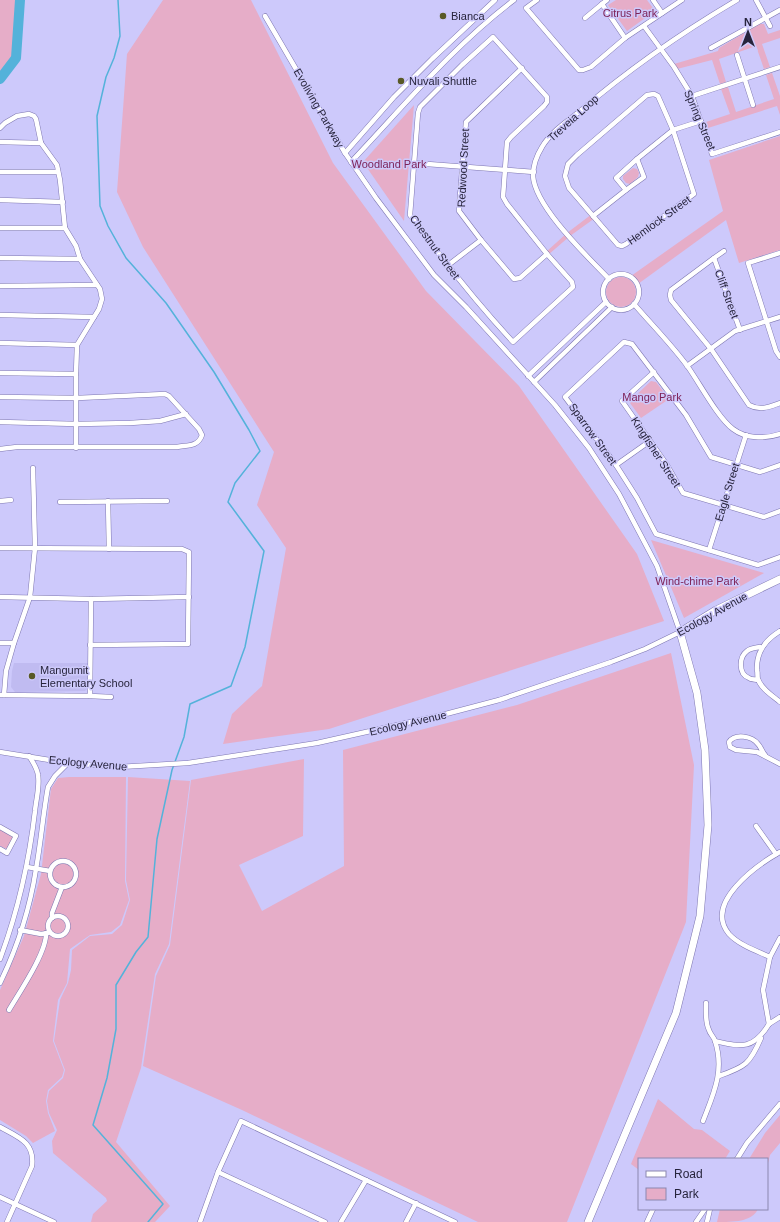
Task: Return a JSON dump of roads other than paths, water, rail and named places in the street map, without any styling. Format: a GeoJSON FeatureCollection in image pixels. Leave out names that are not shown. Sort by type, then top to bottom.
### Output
{"type":"FeatureCollection","features":[{"type":"Feature","properties":{"kind":"street"},"geometry":{"type":"LineString","coordinates":[[345,153],[394,97],[495,0]]}},
{"type":"Feature","properties":{"kind":"street"},"geometry":{"type":"LineString","coordinates":[[351,162],[440,67],[494,16],[514,0]]}},
{"type":"Feature","properties":{"kind":"street"},"geometry":{"type":"LineString","coordinates":[[537,0],[526,8],[578,70],[583,70],[590,67],[626,38],[682,0]]}},
{"type":"Feature","properties":{"kind":"street"},"geometry":{"type":"LineString","coordinates":[[585,18],[607,0]]}},
{"type":"Feature","properties":{"kind":"street"},"geometry":{"type":"LineString","coordinates":[[653,0],[662,13]]}},
{"type":"Feature","properties":{"kind":"street","name":"Treveia Loop"},"geometry":{"type":"LineString","coordinates":[[609,279],[583,252],[545,207],[536,191],[533,176],[534,163],[542,147],[553,134],[597,96],[661,49],[736,0]]}},
{"type":"Feature","properties":{"kind":"street"},"geometry":{"type":"LineString","coordinates":[[756,0],[770,26]]}},
{"type":"Feature","properties":{"kind":"street"},"geometry":{"type":"LineString","coordinates":[[602,4],[626,38]]}},
{"type":"Feature","properties":{"kind":"street"},"geometry":{"type":"LineString","coordinates":[[711,48],[780,10]]}},
{"type":"Feature","properties":{"kind":"street","name":"Evoliving Parkway"},"geometry":{"type":"LineString","coordinates":[[265,16],[345,153],[376,198],[434,274],[555,405],[589,448],[618,494],[656,566],[680,632]]}},
{"type":"Feature","properties":{"kind":"street","name":"Spring Street"},"geometry":{"type":"LineString","coordinates":[[644,26],[674,67],[692,96],[712,154],[780,132]]}},
{"type":"Feature","properties":{"kind":"street","name":"Chestnut Street"},"geometry":{"type":"LineString","coordinates":[[493,37],[547,97],[547,102],[507,142],[503,197],[547,254],[572,282],[573,287],[513,342],[447,266],[410,215],[414,163],[418,113],[420,108],[462,65],[493,37]]}},
{"type":"Feature","properties":{"kind":"street"},"geometry":{"type":"LineString","coordinates":[[737,55],[753,105]]}},
{"type":"Feature","properties":{"kind":"street"},"geometry":{"type":"LineString","coordinates":[[692,96],[780,67]]}},
{"type":"Feature","properties":{"kind":"street","name":"Redwood Street"},"geometry":{"type":"LineString","coordinates":[[522,68],[466,122],[459,211],[514,279],[520,278],[547,254]]}},
{"type":"Feature","properties":{"kind":"street","name":"Hemlock Street"},"geometry":{"type":"LineString","coordinates":[[654,94],[658,96],[673,130],[694,194],[622,246],[618,244],[569,188],[565,176],[568,164],[647,95],[654,94]]}},
{"type":"Feature","properties":{"kind":"street"},"geometry":{"type":"LineString","coordinates":[[0,128],[5,123],[17,116],[29,114],[34,116],[36,119],[41,143],[56,165],[58,172],[63,202],[65,228],[76,246],[80,259],[100,289],[102,299],[99,309],[77,346],[76,448]]}},
{"type":"Feature","properties":{"kind":"street"},"geometry":{"type":"LineString","coordinates":[[626,190],[616,178],[673,130],[701,121]]}},
{"type":"Feature","properties":{"kind":"street"},"geometry":{"type":"LineString","coordinates":[[0,142],[41,143]]}},
{"type":"Feature","properties":{"kind":"street"},"geometry":{"type":"LineString","coordinates":[[593,216],[644,177],[637,159]]}},
{"type":"Feature","properties":{"kind":"street"},"geometry":{"type":"LineString","coordinates":[[414,163],[534,172]]}},
{"type":"Feature","properties":{"kind":"street"},"geometry":{"type":"LineString","coordinates":[[0,172],[58,172]]}},
{"type":"Feature","properties":{"kind":"street"},"geometry":{"type":"LineString","coordinates":[[0,200],[63,202]]}},
{"type":"Feature","properties":{"kind":"street"},"geometry":{"type":"LineString","coordinates":[[0,228],[65,228]]}},
{"type":"Feature","properties":{"kind":"street"},"geometry":{"type":"LineString","coordinates":[[447,266],[481,240]]}},
{"type":"Feature","properties":{"kind":"street","name":"Cliff Street"},"geometry":{"type":"LineString","coordinates":[[711,350],[671,300],[670,294],[672,290],[724,251]]}},
{"type":"Feature","properties":{"kind":"street"},"geometry":{"type":"LineString","coordinates":[[780,253],[748,263],[776,351],[780,357]]}},
{"type":"Feature","properties":{"kind":"street"},"geometry":{"type":"LineString","coordinates":[[0,258],[80,259]]}},
{"type":"Feature","properties":{"kind":"street","name":"Cliff Street"},"geometry":{"type":"LineString","coordinates":[[714,258],[740,330]]}},
{"type":"Feature","properties":{"kind":"street"},"geometry":{"type":"LineString","coordinates":[[625,274],[635,280],[639,289],[639,295],[634,304],[624,310],[612,307],[606,302],[604,290],[609,279],[614,276],[625,274]]}},
{"type":"Feature","properties":{"kind":"street"},"geometry":{"type":"LineString","coordinates":[[0,286],[97,285]]}},
{"type":"Feature","properties":{"kind":"street"},"geometry":{"type":"LineString","coordinates":[[528,376],[606,302]]}},
{"type":"Feature","properties":{"kind":"street"},"geometry":{"type":"LineString","coordinates":[[634,304],[688,366],[720,414],[733,429],[746,435],[760,438],[780,434]]}},
{"type":"Feature","properties":{"kind":"street"},"geometry":{"type":"LineString","coordinates":[[534,382],[612,307]]}},
{"type":"Feature","properties":{"kind":"street"},"geometry":{"type":"LineString","coordinates":[[0,315],[94,318]]}},
{"type":"Feature","properties":{"kind":"street"},"geometry":{"type":"LineString","coordinates":[[688,366],[735,331],[780,317]]}},
{"type":"Feature","properties":{"kind":"street"},"geometry":{"type":"LineString","coordinates":[[573,333],[579,339]]}},
{"type":"Feature","properties":{"kind":"street"},"geometry":{"type":"LineString","coordinates":[[0,342],[77,346]]}},
{"type":"Feature","properties":{"kind":"street","name":"Sparrow Street"},"geometry":{"type":"LineString","coordinates":[[780,466],[760,472],[711,457],[686,414],[632,344],[624,342],[565,397],[616,465],[637,498],[656,534],[758,565],[780,557]]}},
{"type":"Feature","properties":{"kind":"street"},"geometry":{"type":"LineString","coordinates":[[711,350],[749,405],[756,408],[765,408],[780,403]]}},
{"type":"Feature","properties":{"kind":"street","name":"Kingfisher Street"},"geometry":{"type":"LineString","coordinates":[[654,372],[622,402],[667,465],[682,493],[764,517],[780,511]]}},
{"type":"Feature","properties":{"kind":"street"},"geometry":{"type":"LineString","coordinates":[[0,373],[76,374]]}},
{"type":"Feature","properties":{"kind":"street"},"geometry":{"type":"LineString","coordinates":[[0,397],[77,398],[165,394],[169,396],[199,428],[202,435],[200,441],[196,444],[177,446],[0,448]]}},
{"type":"Feature","properties":{"kind":"street"},"geometry":{"type":"LineString","coordinates":[[0,422],[77,424],[160,421],[186,414]]}},
{"type":"Feature","properties":{"kind":"street","name":"Eagle Street"},"geometry":{"type":"LineString","coordinates":[[709,550],[746,435]]}},
{"type":"Feature","properties":{"kind":"street"},"geometry":{"type":"LineString","coordinates":[[616,465],[650,441]]}},
{"type":"Feature","properties":{"kind":"street"},"geometry":{"type":"LineString","coordinates":[[33,468],[35,548],[30,597],[14,643],[6,671],[2,695],[90,696],[111,698]]}},
{"type":"Feature","properties":{"kind":"street"},"geometry":{"type":"LineString","coordinates":[[0,501],[11,500]]}},
{"type":"Feature","properties":{"kind":"street"},"geometry":{"type":"LineString","coordinates":[[108,501],[109,549]]}},
{"type":"Feature","properties":{"kind":"street"},"geometry":{"type":"LineString","coordinates":[[60,502],[167,501]]}},
{"type":"Feature","properties":{"kind":"street"},"geometry":{"type":"LineString","coordinates":[[0,548],[182,549],[189,552],[188,644],[90,645]]}},
{"type":"Feature","properties":{"kind":"street","name":"Ecology Avenue"},"geometry":{"type":"LineString","coordinates":[[0,752],[68,763],[120,767],[188,763],[317,744],[499,700],[611,662],[680,632],[716,610],[780,579]]}},
{"type":"Feature","properties":{"kind":"street"},"geometry":{"type":"LineString","coordinates":[[0,597],[91,599],[189,597]]}},
{"type":"Feature","properties":{"kind":"street"},"geometry":{"type":"LineString","coordinates":[[90,696],[91,599]]}},
{"type":"Feature","properties":{"kind":"street"},"geometry":{"type":"LineString","coordinates":[[780,631],[770,638],[761,648],[757,663],[758,680],[780,702]]}},
{"type":"Feature","properties":{"kind":"street"},"geometry":{"type":"LineString","coordinates":[[588,1222],[676,1013],[700,916],[708,825],[705,750],[697,693],[680,632]]}},
{"type":"Feature","properties":{"kind":"street"},"geometry":{"type":"LineString","coordinates":[[0,643],[14,643]]}},
{"type":"Feature","properties":{"kind":"street"},"geometry":{"type":"LineString","coordinates":[[758,680],[748,678],[743,673],[741,661],[743,656],[748,651],[753,648],[761,648]]}},
{"type":"Feature","properties":{"kind":"street"},"geometry":{"type":"LineString","coordinates":[[765,755],[757,743],[752,739],[737,737],[729,742],[730,747],[736,750],[757,752],[780,764]]}},
{"type":"Feature","properties":{"kind":"street"},"geometry":{"type":"LineString","coordinates":[[0,959],[17,910],[27,867],[33,830],[38,776],[35,766],[29,756]]}},
{"type":"Feature","properties":{"kind":"street"},"geometry":{"type":"LineString","coordinates":[[0,983],[20,930],[36,869],[48,787],[55,776],[68,763]]}},
{"type":"Feature","properties":{"kind":"street"},"geometry":{"type":"LineString","coordinates":[[36,804],[45,804]]}},
{"type":"Feature","properties":{"kind":"street"},"geometry":{"type":"LineString","coordinates":[[756,826],[778,853],[749,873],[730,894],[725,902],[723,914],[726,930],[730,935],[745,945],[770,956]]}},
{"type":"Feature","properties":{"kind":"street"},"geometry":{"type":"LineString","coordinates":[[0,827],[16,836],[7,853],[0,849]]}},
{"type":"Feature","properties":{"kind":"street"},"geometry":{"type":"LineString","coordinates":[[33,830],[42,831]]}},
{"type":"Feature","properties":{"kind":"street"},"geometry":{"type":"LineString","coordinates":[[61,861],[69,862],[75,868],[76,876],[73,883],[62,888],[52,882],[50,875],[50,871],[54,864],[61,861]]}},
{"type":"Feature","properties":{"kind":"street"},"geometry":{"type":"LineString","coordinates":[[27,867],[50,871]]}},
{"type":"Feature","properties":{"kind":"street"},"geometry":{"type":"LineString","coordinates":[[9,1010],[38,959],[48,933],[48,924],[52,918],[52,913],[62,888]]}},
{"type":"Feature","properties":{"kind":"street"},"geometry":{"type":"LineString","coordinates":[[20,930],[31,933],[48,933],[60,936],[66,932],[68,926],[66,921],[61,917],[52,918]]}},
{"type":"Feature","properties":{"kind":"street"},"geometry":{"type":"LineString","coordinates":[[769,1024],[763,990],[770,956],[780,938]]}},
{"type":"Feature","properties":{"kind":"street"},"geometry":{"type":"LineString","coordinates":[[702,1121],[715,1091],[719,1076],[715,1041],[706,1020],[706,1003]]}},
{"type":"Feature","properties":{"kind":"street"},"geometry":{"type":"LineString","coordinates":[[719,1076],[732,1071],[747,1062],[755,1053],[769,1024],[780,1017]]}},
{"type":"Feature","properties":{"kind":"street"},"geometry":{"type":"LineString","coordinates":[[715,1041],[738,1045],[751,1044],[762,1036]]}},
{"type":"Feature","properties":{"kind":"street"},"geometry":{"type":"LineString","coordinates":[[738,1158],[746,1143],[780,1104]]}},
{"type":"Feature","properties":{"kind":"street"},"geometry":{"type":"LineString","coordinates":[[200,1222],[218,1172],[241,1121],[455,1222]]}},
{"type":"Feature","properties":{"kind":"street"},"geometry":{"type":"LineString","coordinates":[[0,1127],[29,1145],[33,1158],[32,1166],[7,1222]]}},
{"type":"Feature","properties":{"kind":"street"},"geometry":{"type":"LineString","coordinates":[[218,1172],[325,1222]]}},
{"type":"Feature","properties":{"kind":"street"},"geometry":{"type":"LineString","coordinates":[[341,1222],[366,1180]]}},
{"type":"Feature","properties":{"kind":"street"},"geometry":{"type":"LineString","coordinates":[[0,1197],[16,1203],[48,1221],[54,1222]]}},
{"type":"Feature","properties":{"kind":"street"},"geometry":{"type":"LineString","coordinates":[[406,1222],[416,1204]]}},
{"type":"Feature","properties":{"kind":"street"},"geometry":{"type":"LineString","coordinates":[[647,1222],[653,1210]]}},
{"type":"Feature","properties":{"kind":"street"},"geometry":{"type":"LineString","coordinates":[[696,1222],[704,1210]]}},
{"type":"Feature","properties":{"kind":"street"},"geometry":{"type":"LineString","coordinates":[[707,1222],[710,1210]]}},
{"type":"Feature","properties":{"kind":"waterway"},"geometry":{"type":"LineString","coordinates":[[0,79],[16,58],[20,0]]}},
{"type":"Feature","properties":{"kind":"waterway"},"geometry":{"type":"LineString","coordinates":[[118,0],[120,36],[114,58],[106,77],[97,116],[100,206],[108,226],[126,258],[166,303],[214,372],[260,451],[235,483],[228,502],[264,551],[245,647],[231,686],[190,704],[184,737],[172,770],[157,839],[148,937],[136,952],[116,985],[116,1029],[107,1078],[93,1125],[163,1204],[148,1222]]}},
{"type":"Feature","properties":{"kind":"place","name":"Bianca"},"geometry":{"type":"Point","coordinates":[443,16]}},
{"type":"Feature","properties":{"kind":"place","name":"Nuvali Shuttle"},"geometry":{"type":"Point","coordinates":[401,81]}},
{"type":"Feature","properties":{"kind":"place","name":"Mangumit Elementary School"},"geometry":{"type":"Point","coordinates":[32,676]}},
{"type":"Feature","properties":{"kind":"park label","name":"Citrus Park"},"geometry":{"type":"Point","coordinates":[630,13]}},
{"type":"Feature","properties":{"kind":"park label","name":"Woodland Park"},"geometry":{"type":"Point","coordinates":[389,164]}},
{"type":"Feature","properties":{"kind":"park label","name":"Mango Park"},"geometry":{"type":"Point","coordinates":[652,397]}},
{"type":"Feature","properties":{"kind":"park label","name":"Wind-chime Park"},"geometry":{"type":"Point","coordinates":[697,581]}}]}
